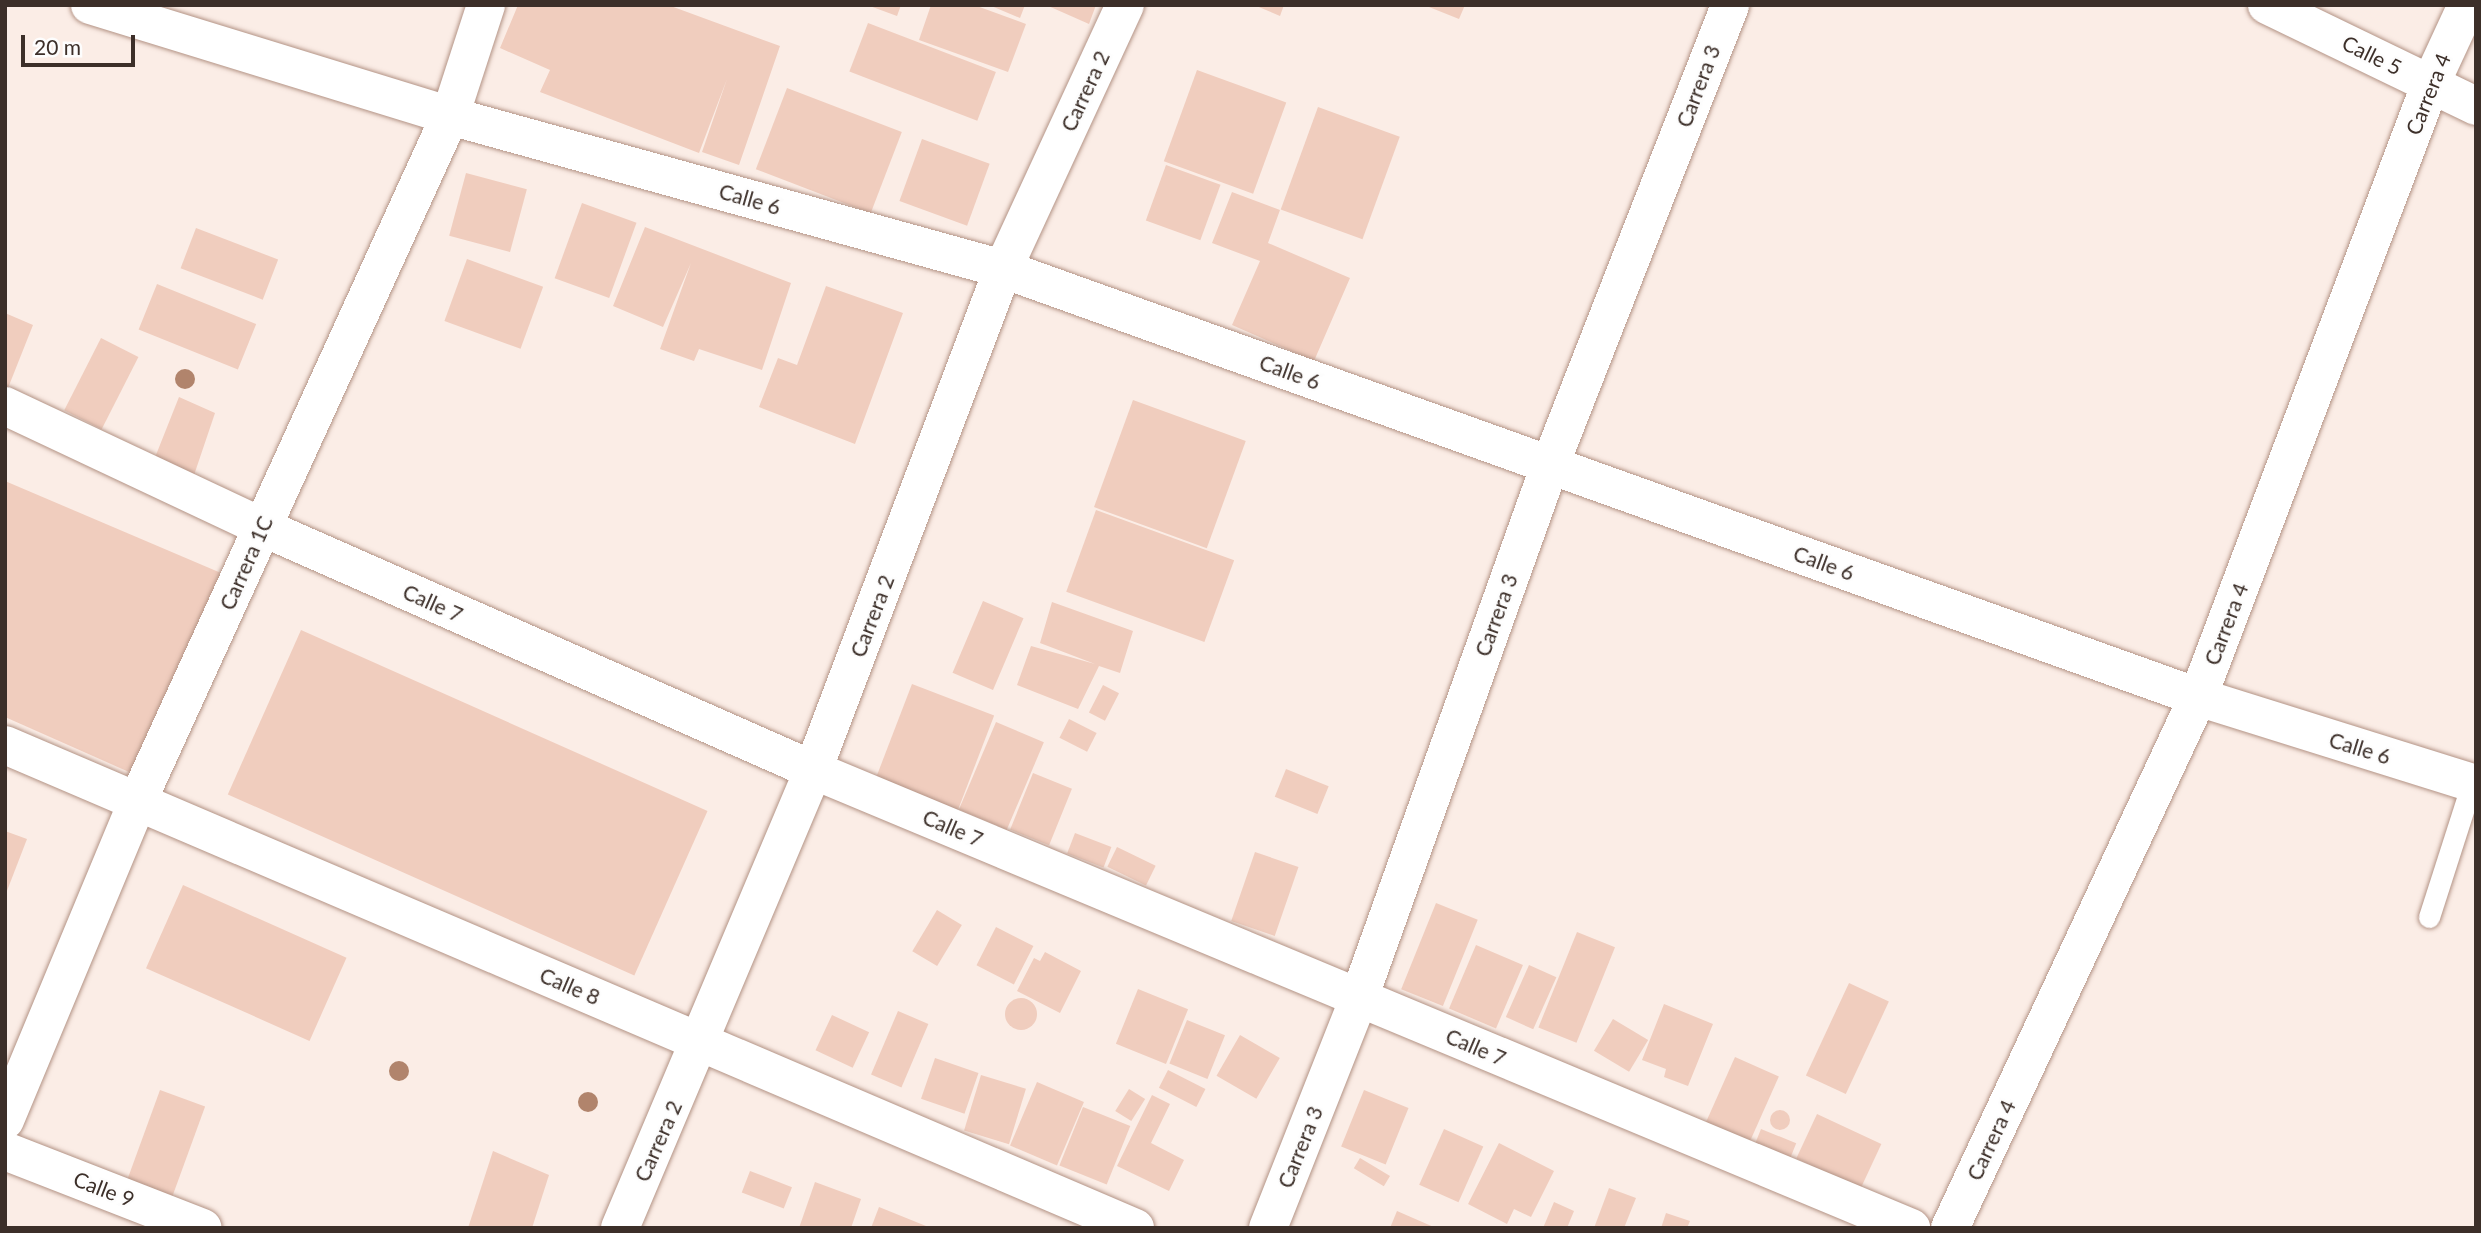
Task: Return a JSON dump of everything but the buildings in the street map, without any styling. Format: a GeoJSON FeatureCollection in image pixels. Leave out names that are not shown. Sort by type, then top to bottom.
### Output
{"type":"FeatureCollection","features":[{"type":"Feature","properties":{"kind":"street","name":"Calle 6"},"geometry":{"type":"LineString","coordinates":[[90,5],[450,116],[1003,269],[2198,697],[2474,783]]}},
{"type":"Feature","properties":{"kind":"street","name":"Carrera 1C"},"geometry":{"type":"LineString","coordinates":[[5,1120],[138,800],[450,116],[485,5]]}},
{"type":"Feature","properties":{"kind":"street","name":"Carrera 2"},"geometry":{"type":"LineString","coordinates":[[620,1228],[814,770],[1003,269],[1125,5]]}},
{"type":"Feature","properties":{"kind":"street","name":"Carrera 3"},"geometry":{"type":"LineString","coordinates":[[1268,1228],[1359,998],[1549,465],[1730,5]]}},
{"type":"Feature","properties":{"kind":"street","name":"Calle 5"},"geometry":{"type":"LineString","coordinates":[[2267,5],[2476,106]]}},
{"type":"Feature","properties":{"kind":"street","name":"Carrera 4"},"geometry":{"type":"LineString","coordinates":[[1950,1228],[2198,697],[2431,83],[2467,5]]}},
{"type":"Feature","properties":{"kind":"street","name":"Calle 7"},"geometry":{"type":"LineString","coordinates":[[5,406],[262,527],[814,770],[1911,1228]]}},
{"type":"Feature","properties":{"kind":"street","name":"Calle 8"},"geometry":{"type":"LineString","coordinates":[[5,745],[1135,1228]]}},
{"type":"Feature","properties":{"kind":"street","name":"Calle 9"},"geometry":{"type":"LineString","coordinates":[[5,1151],[203,1228]]}},
{"type":"Feature","properties":{"kind":"lane"},"geometry":{"type":"LineString","coordinates":[[2429,917],[2474,783]]}}]}
